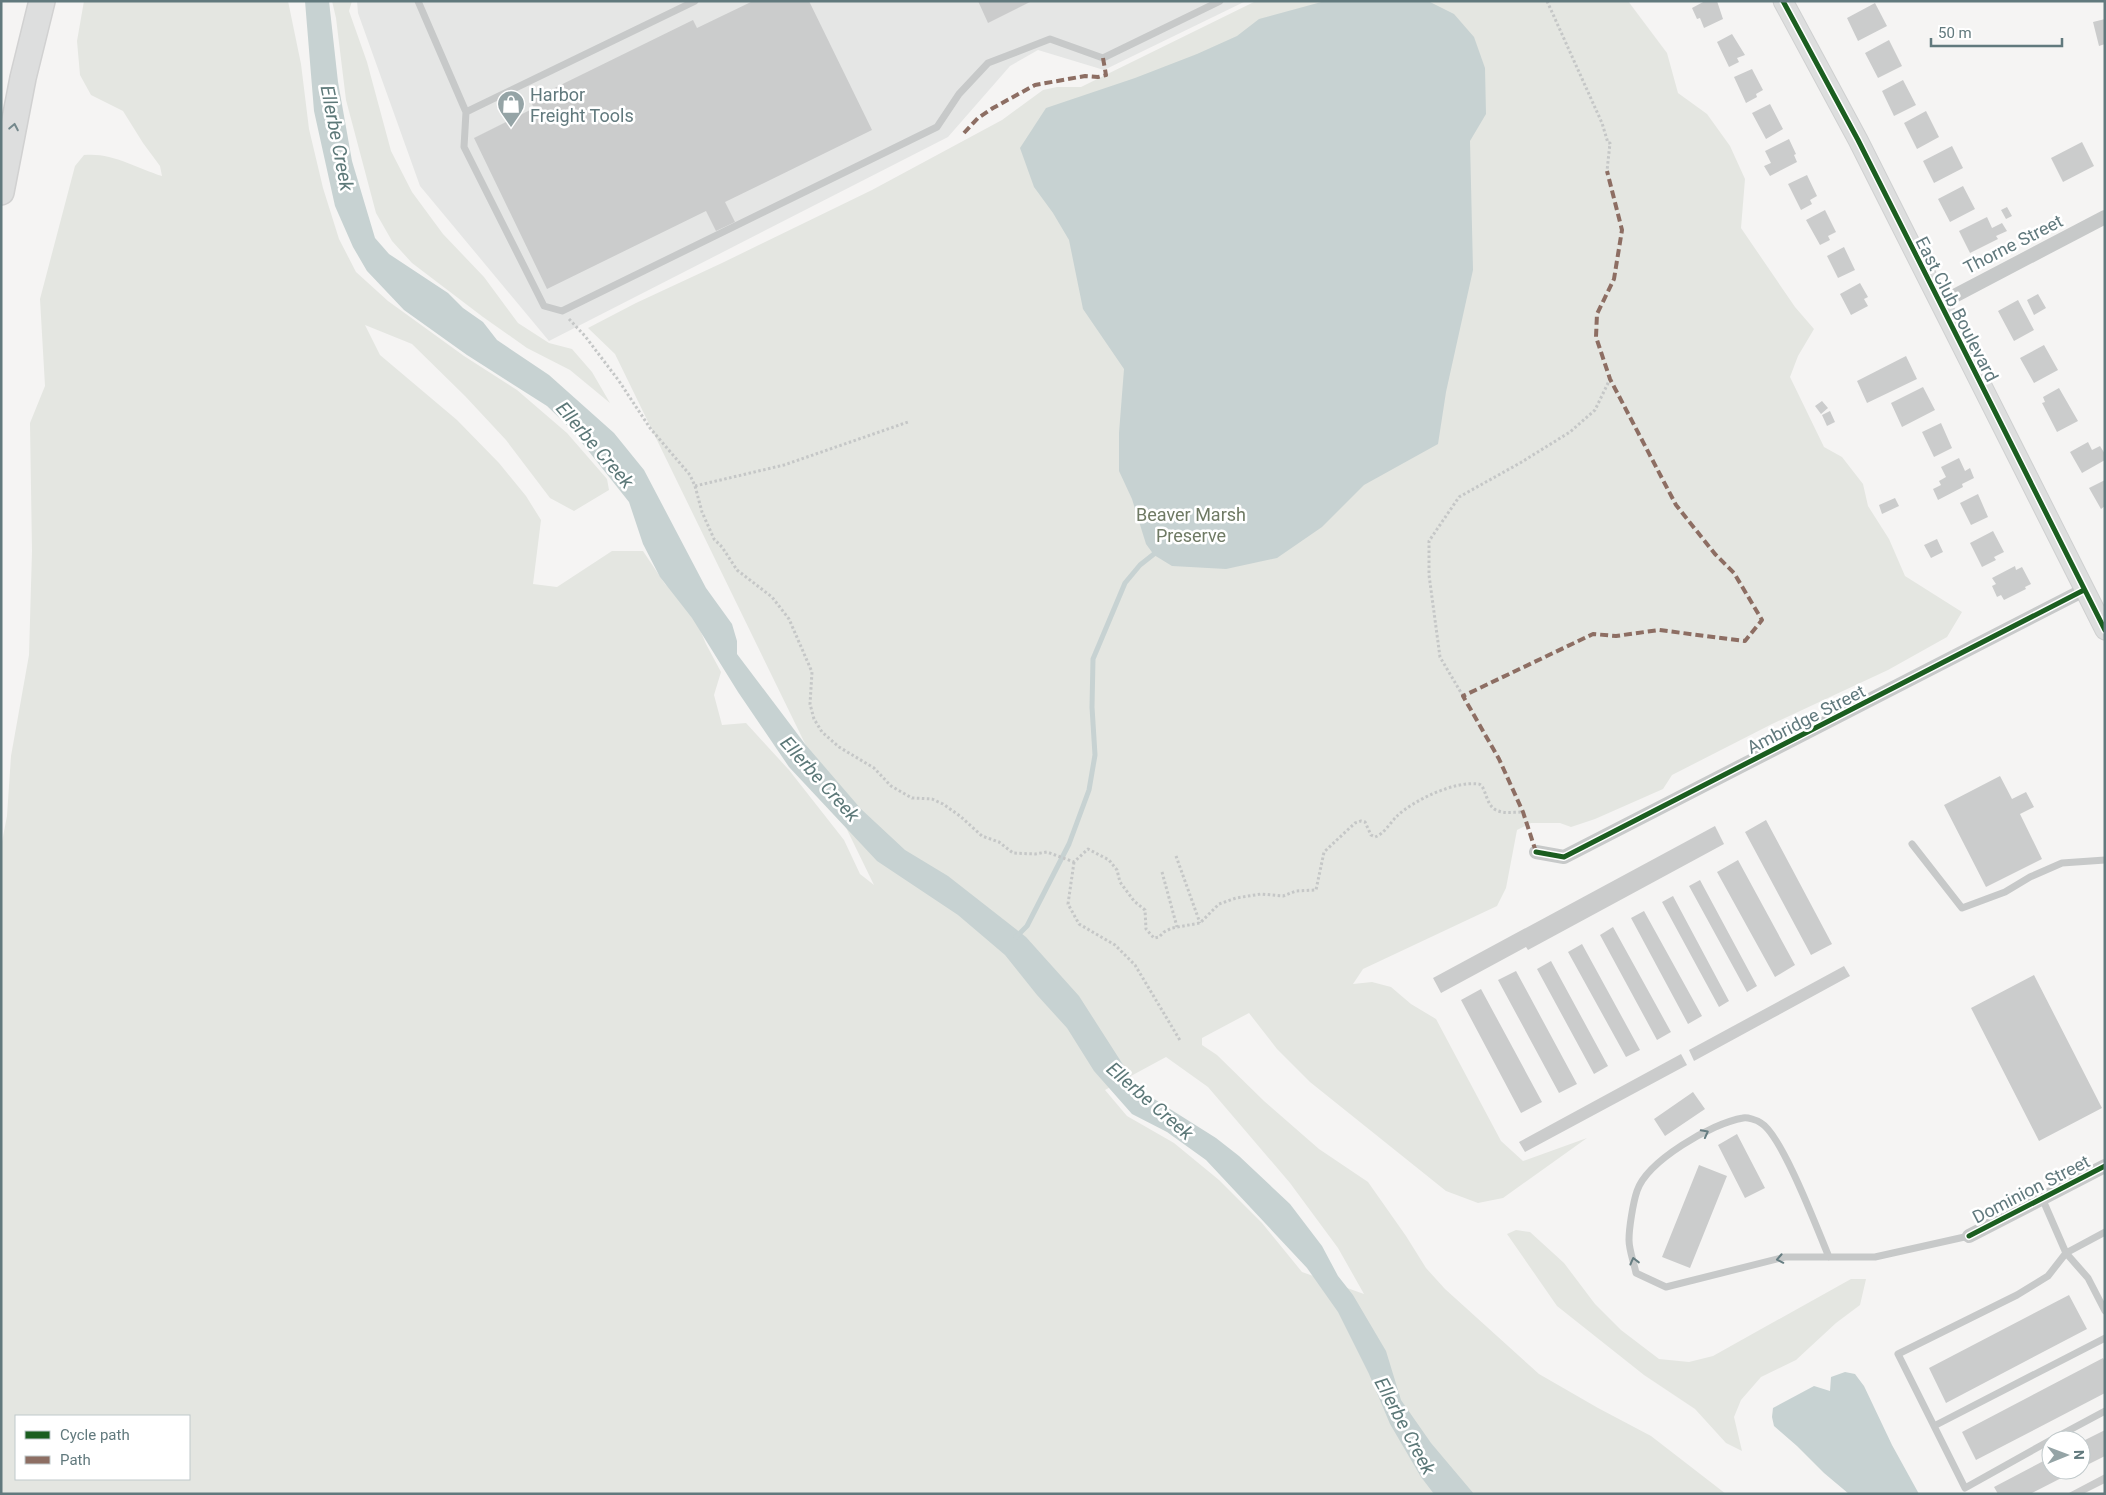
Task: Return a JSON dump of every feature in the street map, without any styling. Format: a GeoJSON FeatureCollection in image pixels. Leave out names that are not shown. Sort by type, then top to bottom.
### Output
{"type":"FeatureCollection","features":[{"type":"Feature","properties":{"kind":"highway"},"geometry":{"type":"LineString","coordinates":[[1,192],[23,78],[42,1]]}},
{"type":"Feature","properties":{"kind":"street","name":"East Club Boulevard"},"geometry":{"type":"LineString","coordinates":[[1783,1],[1858,140],[2105,630]]}},
{"type":"Feature","properties":{"kind":"street","name":"Thorne Street"},"geometry":{"type":"LineString","coordinates":[[1939,304],[2105,217]]}},
{"type":"Feature","properties":{"kind":"street","name":"Ambridge Street"},"geometry":{"type":"LineString","coordinates":[[1536,852],[1564,857],[2084,590]]}},
{"type":"Feature","properties":{"kind":"street","name":"Dominion Street"},"geometry":{"type":"LineString","coordinates":[[1969,1236],[2105,1166]]}},
{"type":"Feature","properties":{"kind":"lane"},"geometry":{"type":"LineString","coordinates":[[418,1],[466,112],[464,147],[544,306],[562,311],[937,127],[959,94],[988,63],[1050,39],[1103,58],[1220,1]]}},
{"type":"Feature","properties":{"kind":"lane"},"geometry":{"type":"LineString","coordinates":[[466,112],[695,1]]}},
{"type":"Feature","properties":{"kind":"lane"},"geometry":{"type":"LineString","coordinates":[[1912,844],[1962,908],[2005,892],[2030,877],[2062,863],[2105,860]]}},
{"type":"Feature","properties":{"kind":"lane"},"geometry":{"type":"LineString","coordinates":[[1829,1257],[1796,1179],[1776,1142],[1762,1123],[1744,1117],[1712,1129],[1658,1162],[1637,1190],[1628,1241],[1636,1273],[1666,1287],[1785,1257],[1829,1257],[1875,1257],[1969,1236]]}},
{"type":"Feature","properties":{"kind":"lane"},"geometry":{"type":"LineString","coordinates":[[2042,1198],[2066,1253],[2088,1278],[2105,1311]]}},
{"type":"Feature","properties":{"kind":"lane"},"geometry":{"type":"LineString","coordinates":[[2041,1446],[1964,1488],[1898,1354],[2017,1295],[2048,1276],[2066,1253],[2105,1232]]}},
{"type":"Feature","properties":{"kind":"lane"},"geometry":{"type":"LineString","coordinates":[[1934,1426],[2105,1338]]}},
{"type":"Feature","properties":{"kind":"lane"},"geometry":{"type":"LineString","coordinates":[[2070,1430],[2105,1411]]}},
{"type":"Feature","properties":{"kind":"path"},"geometry":{"type":"LineString","coordinates":[[1547,1],[1602,123],[1608,143],[1610,143],[1607,171]]}},
{"type":"Feature","properties":{"kind":"path"},"geometry":{"type":"LineString","coordinates":[[562,311],[585,336],[650,428],[690,475],[702,512],[714,539],[722,547],[737,570],[772,597],[789,618],[812,672],[809,699],[813,714],[817,725],[830,741],[874,768],[884,780],[908,796],[932,799],[943,804],[960,816],[982,836],[999,842],[1012,853],[1034,854],[1047,852],[1074,862]]}},
{"type":"Feature","properties":{"kind":"path"},"geometry":{"type":"LineString","coordinates":[[1464,696],[1440,657],[1430,576],[1429,541],[1458,497],[1520,463],[1570,432],[1595,410],[1610,379]]}},
{"type":"Feature","properties":{"kind":"path"},"geometry":{"type":"LineString","coordinates":[[695,486],[784,465],[908,422]]}},
{"type":"Feature","properties":{"kind":"path"},"geometry":{"type":"LineString","coordinates":[[1181,1042],[1135,965],[1115,944],[1079,924],[1068,904],[1074,862],[1088,848],[1109,860],[1117,870],[1120,882],[1134,901],[1146,910],[1146,928],[1154,938],[1177,927],[1200,923],[1219,904],[1236,898],[1261,894],[1277,897],[1296,892],[1316,890],[1324,852],[1355,823],[1365,822],[1370,835],[1375,837],[1380,835],[1399,815],[1433,793],[1449,787],[1458,784],[1479,784],[1482,786],[1487,802],[1495,810],[1523,812]]}},
{"type":"Feature","properties":{"kind":"path"},"geometry":{"type":"LineString","coordinates":[[1176,856],[1200,923]]}},
{"type":"Feature","properties":{"kind":"path"},"geometry":{"type":"LineString","coordinates":[[1162,872],[1177,927]]}},
{"type":"Feature","properties":{"kind":"shaded area"},"geometry":{"type":"Polygon","coordinates":[[[357,1],[1246,1],[1104,70],[1038,50],[1010,66],[948,137],[549,341],[420,186],[358,13],[357,1]]]}},
{"type":"Feature","properties":{"kind":"green space","name":"Beaver Marsh Preserve"},"geometry":{"type":"Polygon","coordinates":[[[84,1],[288,1],[301,64],[309,129],[323,188],[339,239],[356,272],[388,301],[464,356],[517,390],[567,433],[607,479],[609,490],[574,511],[550,498],[506,440],[412,344],[365,325],[380,355],[457,420],[499,463],[526,496],[541,520],[533,584],[557,587],[612,551],[643,551],[665,584],[688,601],[706,644],[721,672],[714,695],[722,725],[746,723],[789,770],[844,840],[860,874],[874,885],[615,354],[588,328],[636,303],[872,190],[1002,120],[1043,90],[1057,87],[1081,87],[1256,1],[1628,1],[1667,53],[1678,93],[1707,114],[1730,146],[1745,179],[1741,228],[1795,307],[1814,329],[1798,356],[1790,377],[1824,447],[1842,457],[1863,484],[1868,506],[1889,539],[1905,576],[1962,612],[1947,637],[1888,670],[1772,724],[1672,775],[1663,789],[1595,819],[1571,827],[1560,823],[1531,823],[1517,830],[1506,888],[1497,906],[1363,969],[1353,984],[1372,982],[1391,987],[1411,1004],[1436,1019],[1501,1141],[1523,1161],[1587,1138],[1503,1198],[1478,1203],[1446,1191],[1310,1082],[1277,1049],[1249,1013],[1202,1038],[1202,1045],[1217,1055],[1264,1101],[1319,1149],[1368,1182],[1426,1268],[1445,1289],[1539,1374],[1651,1436],[1726,1494],[1,1494],[1,847],[7,816],[11,756],[29,655],[32,551],[30,423],[45,386],[40,299],[75,166],[84,155],[114,158],[162,176],[160,166],[123,111],[91,95],[80,75],[77,41],[84,1]],[[1166,1057],[1105,1090],[1127,1116],[1174,1143],[1219,1180],[1262,1223],[1302,1272],[1364,1294],[1338,1248],[1290,1183],[1208,1087],[1166,1057]]]}},
{"type":"Feature","properties":{"kind":"green space"},"geometry":{"type":"Polygon","coordinates":[[[332,1],[352,1],[349,11],[367,62],[391,151],[412,192],[443,234],[484,277],[518,323],[549,343],[572,349],[592,372],[610,403],[570,370],[527,348],[483,317],[412,263],[392,241],[376,213],[346,100],[336,18],[332,1]]]}},
{"type":"Feature","properties":{"kind":"green space"},"geometry":{"type":"Polygon","coordinates":[[[1516,1230],[1530,1232],[1564,1263],[1595,1304],[1621,1330],[1659,1359],[1689,1362],[1713,1356],[1851,1279],[1866,1279],[1860,1305],[1836,1323],[1796,1360],[1761,1377],[1741,1400],[1734,1417],[1742,1451],[1726,1443],[1695,1409],[1644,1375],[1557,1306],[1507,1234],[1516,1230]]]}},
{"type":"Feature","properties":{"kind":"water","name":"Ellerbe Creek"},"geometry":{"type":"Polygon","coordinates":[[[305,1],[329,1],[338,82],[352,161],[375,238],[389,254],[448,293],[463,308],[483,322],[497,340],[549,375],[614,433],[644,470],[706,588],[732,624],[737,641],[737,654],[805,744],[861,809],[905,850],[948,876],[1026,937],[1079,996],[1129,1074],[1143,1092],[1216,1138],[1239,1156],[1290,1204],[1322,1246],[1338,1276],[1353,1295],[1386,1351],[1401,1400],[1431,1443],[1474,1494],[1434,1494],[1421,1477],[1390,1424],[1369,1374],[1338,1312],[1307,1268],[1206,1160],[1167,1132],[1132,1114],[1094,1071],[1067,1028],[1037,995],[1005,955],[958,915],[877,861],[789,767],[738,692],[692,618],[660,577],[643,544],[629,502],[571,429],[547,406],[467,355],[404,310],[367,271],[353,247],[335,206],[314,111],[305,1]]]}},
{"type":"Feature","properties":{"kind":"water"},"geometry":{"type":"Polygon","coordinates":[[[1325,1],[1428,1],[1454,14],[1474,37],[1485,68],[1486,114],[1470,141],[1473,270],[1446,392],[1438,444],[1364,485],[1322,527],[1277,558],[1226,569],[1172,566],[1154,555],[1146,544],[1132,499],[1119,471],[1119,433],[1124,369],[1083,309],[1069,240],[1053,213],[1034,187],[1020,148],[1046,108],[1135,78],[1197,54],[1237,36],[1259,19],[1325,1]]]}},
{"type":"Feature","properties":{"kind":"water"},"geometry":{"type":"Polygon","coordinates":[[[1845,1372],[1855,1374],[1864,1386],[1892,1445],[1919,1494],[1849,1494],[1774,1426],[1773,1408],[1814,1386],[1830,1391],[1831,1377],[1845,1372]]]}},
{"type":"Feature","properties":{"kind":"building"},"geometry":{"type":"Polygon","coordinates":[[[753,1],[809,1],[872,130],[725,202],[735,222],[716,231],[706,211],[547,289],[474,138],[534,108],[530,100],[693,20],[697,28],[753,1]]]}},
{"type":"Feature","properties":{"kind":"building"},"geometry":{"type":"Polygon","coordinates":[[[978,1],[1032,1],[988,23],[978,1]]]}},
{"type":"Feature","properties":{"kind":"building"},"geometry":{"type":"Polygon","coordinates":[[[1705,1],[1717,1],[1723,19],[1704,28],[1700,18],[1697,19],[1692,8],[1705,1]]]}},
{"type":"Feature","properties":{"kind":"building"},"geometry":{"type":"Polygon","coordinates":[[[1875,3],[1887,26],[1858,41],[1847,18],[1875,3]]]}},
{"type":"Feature","properties":{"kind":"building"},"geometry":{"type":"Polygon","coordinates":[[[2105,19],[2105,44],[2099,46],[2093,22],[2105,19]]]}},
{"type":"Feature","properties":{"kind":"building"},"geometry":{"type":"Polygon","coordinates":[[[1732,34],[1745,55],[1737,58],[1739,62],[1729,67],[1717,42],[1732,34]]]}},
{"type":"Feature","properties":{"kind":"building"},"geometry":{"type":"Polygon","coordinates":[[[1889,40],[1902,66],[1878,78],[1865,53],[1889,40]]]}},
{"type":"Feature","properties":{"kind":"building"},"geometry":{"type":"Polygon","coordinates":[[[1752,69],[1763,90],[1756,94],[1757,97],[1746,103],[1734,77],[1752,69]]]}},
{"type":"Feature","properties":{"kind":"building"},"geometry":{"type":"Polygon","coordinates":[[[1903,80],[1916,105],[1894,116],[1882,91],[1903,80]]]}},
{"type":"Feature","properties":{"kind":"building"},"geometry":{"type":"Polygon","coordinates":[[[1770,104],[1783,129],[1766,139],[1752,113],[1770,104]]]}},
{"type":"Feature","properties":{"kind":"building"},"geometry":{"type":"Polygon","coordinates":[[[1926,111],[1939,137],[1917,149],[1904,123],[1926,111]]]}},
{"type":"Feature","properties":{"kind":"building"},"geometry":{"type":"Polygon","coordinates":[[[1789,139],[1796,154],[1794,155],[1797,162],[1770,176],[1764,166],[1771,163],[1765,151],[1789,139]]]}},
{"type":"Feature","properties":{"kind":"building"},"geometry":{"type":"Polygon","coordinates":[[[2082,142],[2094,166],[2063,182],[2051,158],[2082,142]]]}},
{"type":"Feature","properties":{"kind":"building"},"geometry":{"type":"Polygon","coordinates":[[[1952,146],[1963,168],[1934,183],[1923,161],[1952,146]]]}},
{"type":"Feature","properties":{"kind":"building"},"geometry":{"type":"Polygon","coordinates":[[[1807,175],[1817,196],[1810,200],[1812,204],[1801,210],[1788,184],[1807,175]]]}},
{"type":"Feature","properties":{"kind":"building"},"geometry":{"type":"Polygon","coordinates":[[[1963,186],[1975,209],[1950,222],[1938,199],[1963,186]]]}},
{"type":"Feature","properties":{"kind":"building"},"geometry":{"type":"Polygon","coordinates":[[[2007,207],[2012,216],[2006,219],[2001,210],[2007,207]]]}},
{"type":"Feature","properties":{"kind":"building"},"geometry":{"type":"Polygon","coordinates":[[[1825,210],[1836,232],[1828,236],[1830,240],[1820,245],[1806,220],[1825,210]]]}},
{"type":"Feature","properties":{"kind":"building"},"geometry":{"type":"Polygon","coordinates":[[[1987,217],[1992,228],[2002,223],[2007,231],[1996,236],[1998,239],[1970,253],[1959,231],[1987,217]]]}},
{"type":"Feature","properties":{"kind":"building"},"geometry":{"type":"Polygon","coordinates":[[[1844,247],[1855,270],[1838,278],[1827,256],[1844,247]]]}},
{"type":"Feature","properties":{"kind":"building"},"geometry":{"type":"Polygon","coordinates":[[[1860,283],[1868,297],[1864,299],[1868,306],[1851,315],[1840,294],[1860,283]]]}},
{"type":"Feature","properties":{"kind":"building"},"geometry":{"type":"Polygon","coordinates":[[[2038,294],[2046,308],[2034,315],[2027,300],[2038,294]]]}},
{"type":"Feature","properties":{"kind":"building"},"geometry":{"type":"Polygon","coordinates":[[[2018,300],[2034,330],[2014,341],[1998,311],[2018,300]]]}},
{"type":"Feature","properties":{"kind":"building"},"geometry":{"type":"Polygon","coordinates":[[[2044,345],[2058,370],[2034,383],[2020,358],[2044,345]]]}},
{"type":"Feature","properties":{"kind":"building"},"geometry":{"type":"Polygon","coordinates":[[[1906,356],[1917,379],[1867,403],[1857,381],[1906,356]]]}},
{"type":"Feature","properties":{"kind":"building"},"geometry":{"type":"Polygon","coordinates":[[[1923,387],[1935,410],[1902,427],[1891,403],[1923,387]]]}},
{"type":"Feature","properties":{"kind":"building"},"geometry":{"type":"Polygon","coordinates":[[[2059,388],[2078,421],[2057,432],[2042,403],[2045,402],[2043,397],[2059,388]]]}},
{"type":"Feature","properties":{"kind":"building"},"geometry":{"type":"Polygon","coordinates":[[[1822,401],[1828,408],[1821,414],[1815,406],[1822,401]]]}},
{"type":"Feature","properties":{"kind":"building"},"geometry":{"type":"Polygon","coordinates":[[[1830,411],[1835,422],[1827,426],[1822,415],[1830,411]]]}},
{"type":"Feature","properties":{"kind":"building"},"geometry":{"type":"Polygon","coordinates":[[[1941,423],[1952,448],[1934,457],[1922,432],[1941,423]]]}},
{"type":"Feature","properties":{"kind":"building"},"geometry":{"type":"Polygon","coordinates":[[[2088,442],[2092,450],[2100,446],[2105,454],[2105,460],[2082,473],[2070,452],[2088,442]]]}},
{"type":"Feature","properties":{"kind":"building"},"geometry":{"type":"Polygon","coordinates":[[[1959,458],[1965,471],[1970,468],[1974,478],[1962,484],[1963,487],[1938,500],[1933,489],[1941,485],[1939,481],[1946,477],[1941,467],[1959,458]]]}},
{"type":"Feature","properties":{"kind":"building"},"geometry":{"type":"Polygon","coordinates":[[[2105,480],[2105,506],[2101,509],[2089,488],[2105,480]]]}},
{"type":"Feature","properties":{"kind":"building"},"geometry":{"type":"Polygon","coordinates":[[[1978,494],[1988,517],[1971,525],[1960,503],[1978,494]]]}},
{"type":"Feature","properties":{"kind":"building"},"geometry":{"type":"Polygon","coordinates":[[[1895,498],[1899,506],[1882,514],[1879,505],[1895,498]]]}},
{"type":"Feature","properties":{"kind":"building"},"geometry":{"type":"Polygon","coordinates":[[[1993,531],[2004,552],[1994,557],[1996,560],[1982,567],[1970,543],[1993,531]]]}},
{"type":"Feature","properties":{"kind":"building"},"geometry":{"type":"Polygon","coordinates":[[[1937,539],[1943,552],[1931,558],[1924,545],[1937,539]]]}},
{"type":"Feature","properties":{"kind":"building"},"geometry":{"type":"Polygon","coordinates":[[[2015,566],[2016,570],[2022,567],[2031,584],[2025,587],[2026,589],[2004,600],[2001,595],[1997,597],[1992,586],[1996,584],[1992,578],[2015,566]]]}},
{"type":"Feature","properties":{"kind":"building"},"geometry":{"type":"Polygon","coordinates":[[[2000,776],[2012,799],[2026,792],[2034,807],[2020,814],[2042,859],[1986,887],[1944,805],[2000,776]]]}},
{"type":"Feature","properties":{"kind":"building"},"geometry":{"type":"Polygon","coordinates":[[[1766,820],[1832,944],[1811,955],[1745,832],[1766,820]]]}},
{"type":"Feature","properties":{"kind":"building"},"geometry":{"type":"Polygon","coordinates":[[[1715,826],[1724,844],[1528,950],[1526,947],[1441,993],[1433,978],[1715,826]]]}},
{"type":"Feature","properties":{"kind":"building"},"geometry":{"type":"Polygon","coordinates":[[[1738,860],[1795,965],[1775,977],[1717,872],[1738,860]]]}},
{"type":"Feature","properties":{"kind":"building"},"geometry":{"type":"Polygon","coordinates":[[[1700,880],[1757,986],[1747,992],[1689,886],[1700,880]]]}},
{"type":"Feature","properties":{"kind":"building"},"geometry":{"type":"Polygon","coordinates":[[[1673,896],[1729,1001],[1719,1007],[1662,902],[1673,896]]]}},
{"type":"Feature","properties":{"kind":"building"},"geometry":{"type":"Polygon","coordinates":[[[1644,911],[1702,1016],[1688,1024],[1631,918],[1644,911]]]}},
{"type":"Feature","properties":{"kind":"building"},"geometry":{"type":"Polygon","coordinates":[[[1613,927],[1671,1032],[1657,1040],[1600,935],[1613,927]]]}},
{"type":"Feature","properties":{"kind":"building"},"geometry":{"type":"Polygon","coordinates":[[[1582,944],[1640,1050],[1626,1057],[1568,952],[1582,944]]]}},
{"type":"Feature","properties":{"kind":"building"},"geometry":{"type":"Polygon","coordinates":[[[1551,961],[1608,1066],[1594,1074],[1537,969],[1551,961]]]}},
{"type":"Feature","properties":{"kind":"building"},"geometry":{"type":"Polygon","coordinates":[[[1844,966],[1850,976],[1694,1061],[1689,1050],[1844,966]]]}},
{"type":"Feature","properties":{"kind":"building"},"geometry":{"type":"Polygon","coordinates":[[[1516,971],[1577,1084],[1559,1093],[1498,980],[1516,971]]]}},
{"type":"Feature","properties":{"kind":"building"},"geometry":{"type":"Polygon","coordinates":[[[2034,975],[2102,1108],[2039,1141],[1971,1008],[2034,975]]]}},
{"type":"Feature","properties":{"kind":"building"},"geometry":{"type":"Polygon","coordinates":[[[1481,989],[1542,1102],[1521,1113],[1461,1000],[1481,989]]]}},
{"type":"Feature","properties":{"kind":"building"},"geometry":{"type":"Polygon","coordinates":[[[1681,1054],[1687,1065],[1525,1152],[1519,1142],[1681,1054]]]}},
{"type":"Feature","properties":{"kind":"building"},"geometry":{"type":"Polygon","coordinates":[[[1693,1092],[1705,1109],[1665,1136],[1654,1119],[1693,1092]]]}},
{"type":"Feature","properties":{"kind":"building"},"geometry":{"type":"Polygon","coordinates":[[[1737,1134],[1765,1188],[1745,1198],[1718,1145],[1737,1134]]]}},
{"type":"Feature","properties":{"kind":"building"},"geometry":{"type":"Polygon","coordinates":[[[1699,1165],[1727,1176],[1690,1268],[1662,1257],[1699,1165]]]}},
{"type":"Feature","properties":{"kind":"building"},"geometry":{"type":"Polygon","coordinates":[[[2069,1295],[2087,1329],[1946,1403],[1929,1368],[2069,1295]]]}},
{"type":"Feature","properties":{"kind":"building"},"geometry":{"type":"Polygon","coordinates":[[[2103,1358],[2105,1362],[2105,1393],[1976,1460],[1962,1432],[2103,1358]]]}},
{"type":"Feature","properties":{"kind":"building"},"geometry":{"type":"Polygon","coordinates":[[[2105,1430],[2105,1456],[2091,1463],[2091,1437],[2105,1430]]]}},
{"type":"Feature","properties":{"kind":"building"},"geometry":{"type":"Polygon","coordinates":[[[2041,1462],[2041,1480],[2057,1480],[2030,1494],[1998,1494],[1994,1487],[2041,1462]]]}},
{"type":"Feature","properties":{"kind":"building"},"geometry":{"type":"Polygon","coordinates":[[[2105,1474],[2105,1483],[2083,1494],[2067,1494],[2105,1474]]]}},
{"type":"Feature","properties":{"kind":"waterway"},"geometry":{"type":"LineString","coordinates":[[1016,937],[1027,926],[1069,844],[1089,790],[1095,755],[1092,707],[1093,659],[1125,583],[1140,565],[1159,550]]}},
{"type":"Feature","properties":{"kind":"marked path"},"geometry":{"type":"LineString","coordinates":[[964,133],[978,118],[1035,85],[1085,76],[1098,77],[1106,75],[1103,58]]}},
{"type":"Feature","properties":{"kind":"marked path"},"geometry":{"type":"LineString","coordinates":[[1536,852],[1523,812],[1499,759],[1463,696],[1593,634],[1616,636],[1659,630],[1745,641],[1762,620],[1734,573],[1715,554],[1676,505],[1610,379],[1596,337],[1597,314],[1614,279],[1622,230],[1607,171]]}},
{"type":"Feature","properties":{"kind":"cycle path"},"geometry":{"type":"LineString","coordinates":[[1783,1],[1858,140],[2105,630]]}},
{"type":"Feature","properties":{"kind":"cycle path"},"geometry":{"type":"LineString","coordinates":[[1536,852],[1564,857],[2084,590]]}},
{"type":"Feature","properties":{"kind":"cycle path"},"geometry":{"type":"LineString","coordinates":[[1969,1236],[2105,1166]]}},
{"type":"Feature","properties":{"kind":"place","name":"Harbor Freight Tools"},"geometry":{"type":"Point","coordinates":[511,128]}}]}
